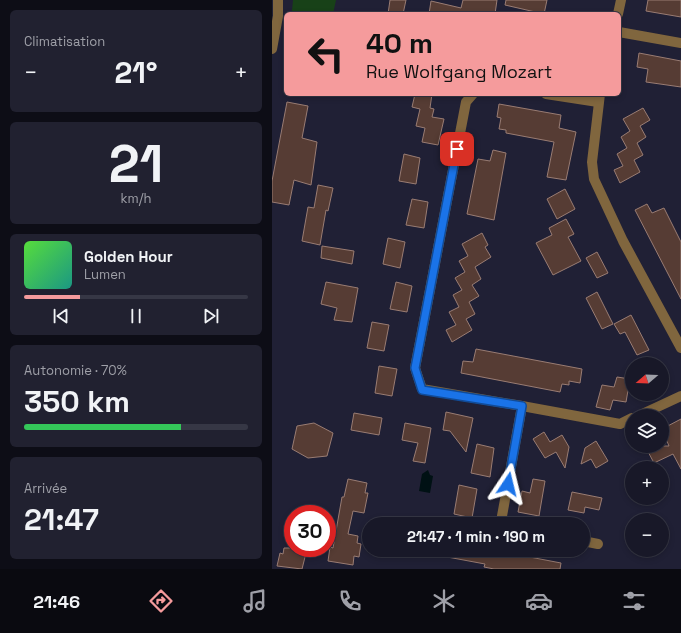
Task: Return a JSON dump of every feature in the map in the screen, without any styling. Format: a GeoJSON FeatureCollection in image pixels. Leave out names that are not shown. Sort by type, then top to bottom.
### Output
{"type":"FeatureCollection","features":[{"type":"Feature","properties":{"kind":"street"},"geometry":{"type":"LineString","coordinates":[[272,49],[278,16],[278,0]]}},
{"type":"Feature","properties":{"kind":"street"},"geometry":{"type":"LineString","coordinates":[[618,12],[621,0]]}},
{"type":"Feature","properties":{"kind":"street"},"geometry":{"type":"LineString","coordinates":[[621,32],[681,43]]}},
{"type":"Feature","properties":{"kind":"street"},"geometry":{"type":"LineString","coordinates":[[471,96],[466,102],[415,368],[422,390],[620,424],[625,422]]}},
{"type":"Feature","properties":{"kind":"street"},"geometry":{"type":"LineString","coordinates":[[572,96],[599,98],[592,162],[594,179],[623,241],[677,330],[681,348]]}},
{"type":"Feature","properties":{"kind":"street"},"geometry":{"type":"LineString","coordinates":[[653,409],[681,396]]}},
{"type":"Feature","properties":{"kind":"street"},"geometry":{"type":"LineString","coordinates":[[502,517],[522,406]]}},
{"type":"Feature","properties":{"kind":"street"},"geometry":{"type":"LineString","coordinates":[[590,542],[598,544]]}},
{"type":"Feature","properties":{"kind":"green space"},"geometry":{"type":"Polygon","coordinates":[[[293,0],[336,0],[333,12],[292,11],[293,0]]]}},
{"type":"Feature","properties":{"kind":"shaded area"},"geometry":{"type":"Polygon","coordinates":[[[428,470],[430,475],[433,476],[430,493],[419,491],[422,474],[428,470]]]}},
{"type":"Feature","properties":{"kind":"building"},"geometry":{"type":"Polygon","coordinates":[[[390,0],[406,0],[403,12],[388,12],[390,0]]]}},
{"type":"Feature","properties":{"kind":"building"},"geometry":{"type":"Polygon","coordinates":[[[463,0],[497,0],[495,12],[429,12],[431,1],[461,8],[463,0]]]}},
{"type":"Feature","properties":{"kind":"building"},"geometry":{"type":"Polygon","coordinates":[[[506,0],[547,0],[544,12],[535,12],[505,5],[506,0]]]}},
{"type":"Feature","properties":{"kind":"building"},"geometry":{"type":"Polygon","coordinates":[[[648,0],[681,0],[681,17],[646,11],[648,0]]]}},
{"type":"Feature","properties":{"kind":"building"},"geometry":{"type":"Polygon","coordinates":[[[639,53],[681,61],[681,87],[646,82],[648,69],[637,67],[639,53]]]}},
{"type":"Feature","properties":{"kind":"building"},"geometry":{"type":"Polygon","coordinates":[[[415,96],[432,96],[430,108],[434,109],[432,117],[444,119],[438,145],[422,142],[425,128],[416,126],[420,109],[412,107],[415,96]]]}},
{"type":"Feature","properties":{"kind":"building"},"geometry":{"type":"Polygon","coordinates":[[[287,102],[308,106],[302,138],[317,142],[311,185],[294,180],[289,205],[272,202],[272,181],[287,102]]]}},
{"type":"Feature","properties":{"kind":"building"},"geometry":{"type":"Polygon","coordinates":[[[499,104],[561,115],[559,128],[576,132],[566,180],[547,177],[554,142],[506,133],[506,130],[499,129],[501,118],[497,117],[499,104]]]}},
{"type":"Feature","properties":{"kind":"building"},"geometry":{"type":"Polygon","coordinates":[[[643,108],[650,120],[640,126],[646,137],[637,143],[643,155],[634,160],[640,172],[620,183],[614,170],[623,166],[617,154],[627,148],[621,137],[630,131],[623,119],[643,108]]]}},
{"type":"Feature","properties":{"kind":"building"},"geometry":{"type":"Polygon","coordinates":[[[493,150],[506,153],[494,220],[467,214],[478,159],[490,161],[493,150]]]}},
{"type":"Feature","properties":{"kind":"building"},"geometry":{"type":"Polygon","coordinates":[[[404,154],[420,158],[416,184],[399,181],[404,154]]]}},
{"type":"Feature","properties":{"kind":"building"},"geometry":{"type":"Polygon","coordinates":[[[318,185],[333,188],[328,211],[326,210],[320,245],[302,241],[308,207],[314,208],[318,185]]]}},
{"type":"Feature","properties":{"kind":"building"},"geometry":{"type":"Polygon","coordinates":[[[565,189],[575,209],[557,219],[547,199],[565,189]]]}},
{"type":"Feature","properties":{"kind":"building"},"geometry":{"type":"Polygon","coordinates":[[[412,199],[428,202],[424,228],[406,225],[412,199]]]}},
{"type":"Feature","properties":{"kind":"building"},"geometry":{"type":"Polygon","coordinates":[[[647,204],[652,213],[664,208],[681,242],[681,299],[635,210],[647,204]]]}},
{"type":"Feature","properties":{"kind":"building"},"geometry":{"type":"Polygon","coordinates":[[[566,219],[574,234],[568,237],[581,261],[553,275],[536,243],[552,235],[549,228],[566,219]]]}},
{"type":"Feature","properties":{"kind":"building"},"geometry":{"type":"Polygon","coordinates":[[[482,233],[488,245],[485,247],[491,257],[475,267],[481,279],[472,285],[479,296],[469,302],[475,314],[466,319],[472,330],[452,342],[446,330],[456,325],[449,312],[459,307],[453,295],[462,290],[455,278],[465,272],[459,261],[468,256],[462,244],[482,233]]]}},
{"type":"Feature","properties":{"kind":"building"},"geometry":{"type":"Polygon","coordinates":[[[388,238],[405,242],[400,268],[383,264],[388,238]]]}},
{"type":"Feature","properties":{"kind":"building"},"geometry":{"type":"Polygon","coordinates":[[[322,246],[354,251],[352,264],[321,258],[322,246]]]}},
{"type":"Feature","properties":{"kind":"building"},"geometry":{"type":"Polygon","coordinates":[[[597,252],[608,273],[597,278],[586,258],[597,252]]]}},
{"type":"Feature","properties":{"kind":"building"},"geometry":{"type":"Polygon","coordinates":[[[326,282],[358,288],[352,322],[334,320],[337,308],[321,304],[326,282]]]}},
{"type":"Feature","properties":{"kind":"building"},"geometry":{"type":"Polygon","coordinates":[[[396,282],[412,286],[407,312],[390,309],[396,282]]]}},
{"type":"Feature","properties":{"kind":"building"},"geometry":{"type":"Polygon","coordinates":[[[597,292],[613,324],[602,329],[586,298],[597,292]]]}},
{"type":"Feature","properties":{"kind":"building"},"geometry":{"type":"Polygon","coordinates":[[[631,315],[649,350],[637,355],[625,332],[620,334],[614,324],[631,315]]]}},
{"type":"Feature","properties":{"kind":"building"},"geometry":{"type":"Polygon","coordinates":[[[372,322],[389,325],[384,351],[367,348],[372,322]]]}},
{"type":"Feature","properties":{"kind":"building"},"geometry":{"type":"Polygon","coordinates":[[[476,349],[582,369],[580,383],[569,381],[569,385],[562,384],[560,392],[461,373],[463,361],[473,362],[476,349]]]}},
{"type":"Feature","properties":{"kind":"building"},"geometry":{"type":"Polygon","coordinates":[[[379,366],[397,369],[392,396],[375,393],[379,366]]]}},
{"type":"Feature","properties":{"kind":"building"},"geometry":{"type":"Polygon","coordinates":[[[617,377],[625,378],[626,402],[613,400],[610,410],[596,407],[602,385],[614,387],[617,377]]]}},
{"type":"Feature","properties":{"kind":"building"},"geometry":{"type":"Polygon","coordinates":[[[446,412],[473,418],[466,452],[450,431],[443,430],[446,412]]]}},
{"type":"Feature","properties":{"kind":"building"},"geometry":{"type":"Polygon","coordinates":[[[354,413],[382,418],[379,435],[351,430],[354,413]]]}},
{"type":"Feature","properties":{"kind":"building"},"geometry":{"type":"Polygon","coordinates":[[[681,419],[681,469],[673,454],[658,461],[653,461],[649,453],[669,453],[669,425],[681,419]]]}},
{"type":"Feature","properties":{"kind":"building"},"geometry":{"type":"Polygon","coordinates":[[[314,423],[333,433],[327,456],[308,458],[292,449],[297,426],[314,423]]]}},
{"type":"Feature","properties":{"kind":"building"},"geometry":{"type":"Polygon","coordinates":[[[405,423],[431,428],[425,463],[413,461],[418,443],[402,440],[405,423]]]}},
{"type":"Feature","properties":{"kind":"building"},"geometry":{"type":"Polygon","coordinates":[[[544,432],[550,442],[562,435],[569,447],[565,468],[556,452],[545,458],[533,439],[544,432]]]}},
{"type":"Feature","properties":{"kind":"building"},"geometry":{"type":"Polygon","coordinates":[[[596,441],[608,461],[596,468],[591,459],[581,464],[585,448],[596,441]]]}},
{"type":"Feature","properties":{"kind":"building"},"geometry":{"type":"Polygon","coordinates":[[[477,444],[494,448],[490,477],[471,473],[477,444]]]}},
{"type":"Feature","properties":{"kind":"building"},"geometry":{"type":"Polygon","coordinates":[[[348,479],[367,483],[365,493],[368,493],[364,513],[353,511],[348,534],[358,536],[357,543],[361,544],[359,557],[354,556],[353,565],[328,561],[329,557],[336,557],[336,531],[342,497],[344,497],[348,479]]]}},
{"type":"Feature","properties":{"kind":"building"},"geometry":{"type":"Polygon","coordinates":[[[533,479],[545,481],[539,516],[518,512],[522,491],[530,493],[533,479]]]}},
{"type":"Feature","properties":{"kind":"building"},"geometry":{"type":"Polygon","coordinates":[[[459,485],[477,489],[472,517],[454,514],[459,485]]]}},
{"type":"Feature","properties":{"kind":"building"},"geometry":{"type":"Polygon","coordinates":[[[572,492],[602,498],[599,510],[585,507],[584,513],[568,510],[572,492]]]}},
{"type":"Feature","properties":{"kind":"building"},"geometry":{"type":"Polygon","coordinates":[[[284,548],[284,557],[305,557],[302,569],[277,566],[280,553],[283,554],[284,548]]]}},
{"type":"Feature","properties":{"kind":"building"},"geometry":{"type":"Polygon","coordinates":[[[447,557],[530,557],[561,563],[560,569],[494,569],[484,567],[485,564],[447,557]]]}},
{"type":"Feature","properties":{"kind":"route"},"geometry":{"type":"LineString","coordinates":[[457,149],[415,368],[422,390],[522,406],[508,484]]}}]}
